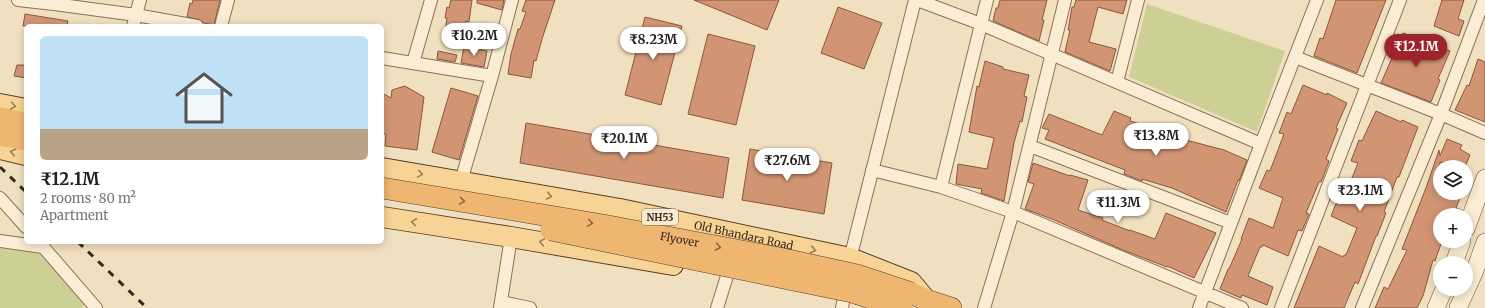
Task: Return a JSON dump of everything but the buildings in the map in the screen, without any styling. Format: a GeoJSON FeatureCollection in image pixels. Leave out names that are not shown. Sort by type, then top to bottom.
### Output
{"type":"FeatureCollection","features":[{"type":"Feature","properties":{"kind":"highway"},"geometry":{"type":"LineString","coordinates":[[0,118],[24,123]]}},
{"type":"Feature","properties":{"kind":"highway"},"geometry":{"type":"LineString","coordinates":[[0,135],[24,140]]}},
{"type":"Feature","properties":{"kind":"highway","name":"Flyover"},"geometry":{"type":"LineString","coordinates":[[384,188],[603,225],[779,258],[857,275],[913,300]]}},
{"type":"Feature","properties":{"kind":"highway","name":"Flyover"},"geometry":{"type":"LineString","coordinates":[[384,202],[541,228],[852,292],[913,300]]}},
{"type":"Feature","properties":{"kind":"highway"},"geometry":{"type":"LineString","coordinates":[[913,300],[951,308]]}},
{"type":"Feature","properties":{"kind":"main road"},"geometry":{"type":"LineString","coordinates":[[0,104],[24,109]]}},
{"type":"Feature","properties":{"kind":"main road"},"geometry":{"type":"LineString","coordinates":[[0,149],[24,154]]}},
{"type":"Feature","properties":{"kind":"main road","name":"Old Bhandara Road"},"geometry":{"type":"LineString","coordinates":[[384,168],[620,209],[850,258],[911,282],[913,300]]}},
{"type":"Feature","properties":{"kind":"main road"},"geometry":{"type":"LineString","coordinates":[[1473,211],[1485,178]]}},
{"type":"Feature","properties":{"kind":"main road"},"geometry":{"type":"LineString","coordinates":[[384,217],[680,266],[805,291],[843,304],[868,308]]}},
{"type":"Feature","properties":{"kind":"main road"},"geometry":{"type":"LineString","coordinates":[[1461,307],[1485,242]]}},
{"type":"Feature","properties":{"kind":"main road"},"geometry":{"type":"LineString","coordinates":[[1436,308],[1441,296]]}},
{"type":"Feature","properties":{"kind":"street"},"geometry":{"type":"LineString","coordinates":[[18,0],[55,2],[135,21],[172,24]]}},
{"type":"Feature","properties":{"kind":"street"},"geometry":{"type":"LineString","coordinates":[[135,21],[140,0]]}},
{"type":"Feature","properties":{"kind":"street"},"geometry":{"type":"LineString","coordinates":[[222,24],[228,0]]}},
{"type":"Feature","properties":{"kind":"street"},"geometry":{"type":"LineString","coordinates":[[413,63],[431,0]]}},
{"type":"Feature","properties":{"kind":"street"},"geometry":{"type":"LineString","coordinates":[[461,181],[492,76],[512,0]]}},
{"type":"Feature","properties":{"kind":"street"},"geometry":{"type":"LineString","coordinates":[[843,304],[850,258],[916,0],[981,24],[1261,144]]}},
{"type":"Feature","properties":{"kind":"street"},"geometry":{"type":"LineString","coordinates":[[941,187],[987,0]]}},
{"type":"Feature","properties":{"kind":"street"},"geometry":{"type":"LineString","coordinates":[[984,308],[1013,212],[1065,0]]}},
{"type":"Feature","properties":{"kind":"street"},"geometry":{"type":"LineString","coordinates":[[1117,82],[1138,0]]}},
{"type":"Feature","properties":{"kind":"street"},"geometry":{"type":"LineString","coordinates":[[1199,308],[1317,0]]}},
{"type":"Feature","properties":{"kind":"street"},"geometry":{"type":"LineString","coordinates":[[1281,308],[1400,0]]}},
{"type":"Feature","properties":{"kind":"street"},"geometry":{"type":"LineString","coordinates":[[1362,308],[1484,0]]}},
{"type":"Feature","properties":{"kind":"street"},"geometry":{"type":"LineString","coordinates":[[1295,57],[1485,133]]}},
{"type":"Feature","properties":{"kind":"street"},"geometry":{"type":"LineString","coordinates":[[384,58],[492,76]]}},
{"type":"Feature","properties":{"kind":"street"},"geometry":{"type":"LineString","coordinates":[[1030,146],[1231,224]]}},
{"type":"Feature","properties":{"kind":"street"},"geometry":{"type":"LineString","coordinates":[[872,170],[941,187],[1013,212],[1242,308]]}},
{"type":"Feature","properties":{"kind":"street"},"geometry":{"type":"LineString","coordinates":[[0,198],[24,225]]}},
{"type":"Feature","properties":{"kind":"street"},"geometry":{"type":"LineString","coordinates":[[511,237],[500,305],[530,308]]}},
{"type":"Feature","properties":{"kind":"street"},"geometry":{"type":"LineString","coordinates":[[0,241],[24,243]]}},
{"type":"Feature","properties":{"kind":"street"},"geometry":{"type":"LineString","coordinates":[[41,244],[92,307]]}},
{"type":"Feature","properties":{"kind":"street"},"geometry":{"type":"LineString","coordinates":[[717,308],[727,276]]}},
{"type":"Feature","properties":{"kind":"green space"},"geometry":{"type":"Polygon","coordinates":[[[1147,4],[1285,51],[1257,132],[1129,77],[1147,4]]]}},
{"type":"Feature","properties":{"kind":"green space"},"geometry":{"type":"Polygon","coordinates":[[[0,247],[38,252],[87,302],[82,308],[0,308],[0,247]]]}},
{"type":"Feature","properties":{"kind":"railway"},"geometry":{"type":"LineString","coordinates":[[0,167],[24,190]]}},
{"type":"Feature","properties":{"kind":"railway"},"geometry":{"type":"LineString","coordinates":[[80,244],[147,308]]}}]}
